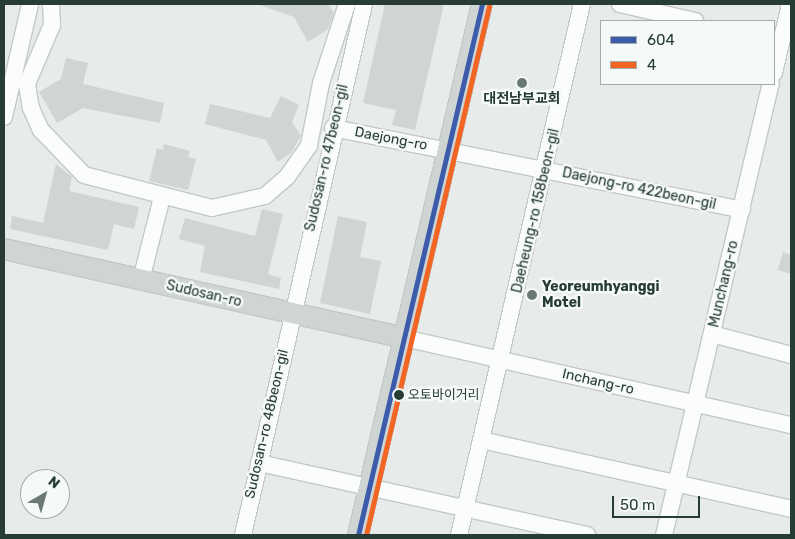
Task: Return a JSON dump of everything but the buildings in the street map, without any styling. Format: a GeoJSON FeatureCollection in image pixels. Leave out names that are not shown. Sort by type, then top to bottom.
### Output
{"type":"FeatureCollection","features":[{"type":"Feature","properties":{"kind":"main road"},"geometry":{"type":"LineString","coordinates":[[358,535],[482,4]]}},
{"type":"Feature","properties":{"kind":"main road","name":"Sudosan-ro"},"geometry":{"type":"LineString","coordinates":[[4,249],[404,338]]}},
{"type":"Feature","properties":{"kind":"street"},"geometry":{"type":"LineString","coordinates":[[4,117],[30,4]]}},
{"type":"Feature","properties":{"kind":"street"},"geometry":{"type":"LineString","coordinates":[[51,4],[52,25],[27,84],[31,108],[41,130],[84,175],[162,197],[212,208],[228,206],[265,196],[287,178],[310,145],[321,83],[347,4]]}},
{"type":"Feature","properties":{"kind":"street","name":"Sudosan-ro 47beon-gil"},"geometry":{"type":"LineString","coordinates":[[293,314],[333,128],[364,4]]}},
{"type":"Feature","properties":{"kind":"street","name":"Daeheung-ro 158beon-gil"},"geometry":{"type":"LineString","coordinates":[[459,535],[464,507],[547,171],[582,4]]}},
{"type":"Feature","properties":{"kind":"street"},"geometry":{"type":"LineString","coordinates":[[620,4],[691,20]]}},
{"type":"Feature","properties":{"kind":"street"},"geometry":{"type":"LineString","coordinates":[[775,65],[778,40],[790,4]]}},
{"type":"Feature","properties":{"kind":"street","name":"Munchang-ro"},"geometry":{"type":"LineString","coordinates":[[664,535],[771,85]]}},
{"type":"Feature","properties":{"kind":"street","name":"Daejong-ro"},"geometry":{"type":"LineString","coordinates":[[333,128],[448,150]]}},
{"type":"Feature","properties":{"kind":"street","name":"Daejong-ro 422beon-gil"},"geometry":{"type":"LineString","coordinates":[[448,150],[742,210]]}},
{"type":"Feature","properties":{"kind":"street"},"geometry":{"type":"LineString","coordinates":[[141,280],[162,197]]}},
{"type":"Feature","properties":{"kind":"street","name":"Sudosan-ro 48beon-gil"},"geometry":{"type":"LineString","coordinates":[[243,535],[293,314]]}},
{"type":"Feature","properties":{"kind":"street"},"geometry":{"type":"LineString","coordinates":[[712,334],[791,355]]}},
{"type":"Feature","properties":{"kind":"street","name":"Inchang-ro"},"geometry":{"type":"LineString","coordinates":[[404,338],[791,425]]}},
{"type":"Feature","properties":{"kind":"street"},"geometry":{"type":"LineString","coordinates":[[481,440],[791,509]]}},
{"type":"Feature","properties":{"kind":"street"},"geometry":{"type":"LineString","coordinates":[[259,463],[587,535]]}},
{"type":"Feature","properties":{"kind":"transit line","name":"604"},"geometry":{"type":"LineString","coordinates":[[358,535],[482,4]]}},
{"type":"Feature","properties":{"kind":"transit line","name":"4"},"geometry":{"type":"LineString","coordinates":[[366,535],[489,6]]}},
{"type":"Feature","properties":{"kind":"place","name":"대전남부교회"},"geometry":{"type":"Point","coordinates":[522,83]}},
{"type":"Feature","properties":{"kind":"place","name":"Yeoreumhyanggi Motel"},"geometry":{"type":"Point","coordinates":[532,295]}},
{"type":"Feature","properties":{"kind":"place","name":"오토바이거리"},"geometry":{"type":"Point","coordinates":[399,395]}}]}
